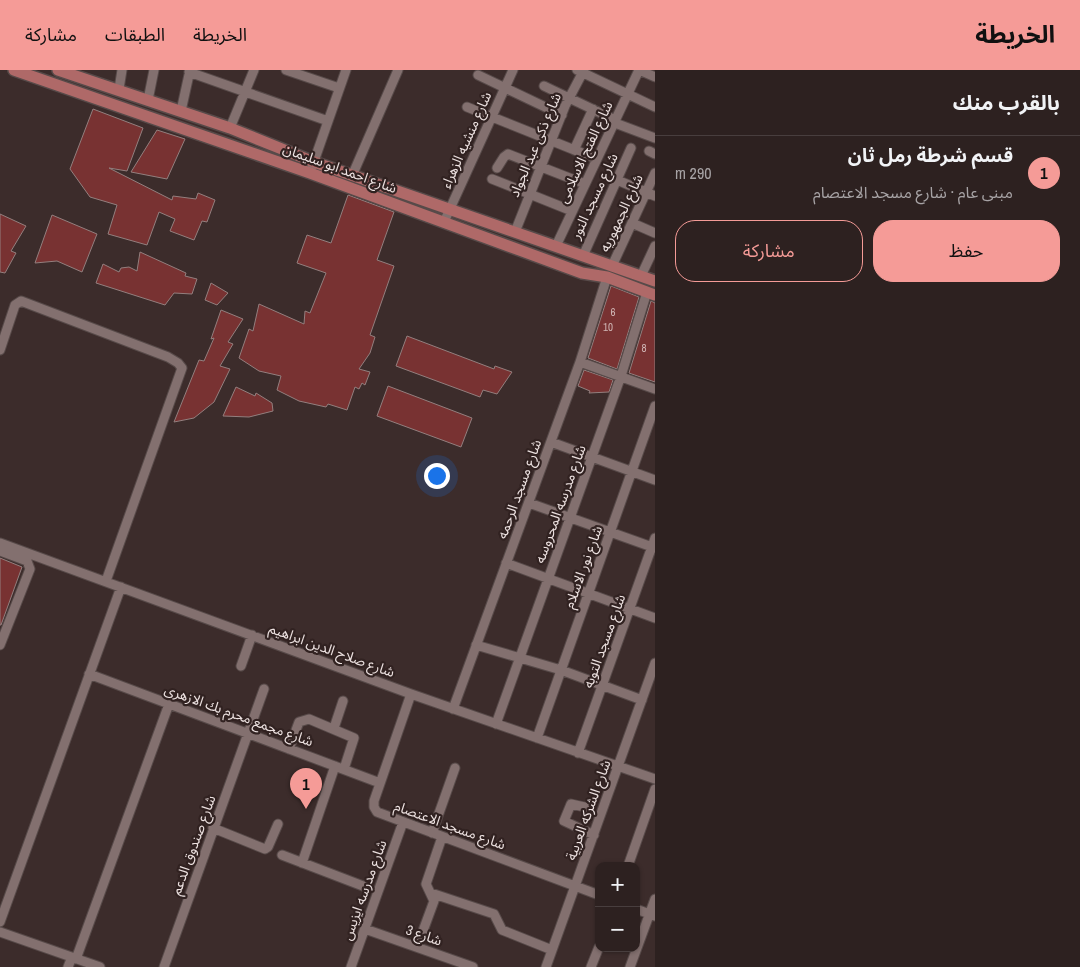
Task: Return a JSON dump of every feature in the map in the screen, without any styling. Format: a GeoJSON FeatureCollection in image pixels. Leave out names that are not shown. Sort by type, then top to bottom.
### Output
{"type":"FeatureCollection","features":[{"type":"Feature","properties":{"kind":"main road","name":"شارع احمد ابو سليمان"},"geometry":{"type":"LineString","coordinates":[[14,70],[312,168],[352,176],[655,281]]}},
{"type":"Feature","properties":{"kind":"main road","name":"شارع احمد ابو سليمان"},"geometry":{"type":"LineString","coordinates":[[58,70],[230,128],[312,168],[444,222],[582,273],[607,277],[651,293]]}},
{"type":"Feature","properties":{"kind":"main road"},"geometry":{"type":"LineString","coordinates":[[95,97],[101,84]]}},
{"type":"Feature","properties":{"kind":"main road"},"geometry":{"type":"LineString","coordinates":[[582,273],[586,257]]}},
{"type":"Feature","properties":{"kind":"street"},"geometry":{"type":"LineString","coordinates":[[119,89],[122,70]]}},
{"type":"Feature","properties":{"kind":"street"},"geometry":{"type":"LineString","coordinates":[[148,100],[154,70]]}},
{"type":"Feature","properties":{"kind":"street"},"geometry":{"type":"LineString","coordinates":[[230,128],[254,70]]}},
{"type":"Feature","properties":{"kind":"street"},"geometry":{"type":"LineString","coordinates":[[286,70],[340,88]]}},
{"type":"Feature","properties":{"kind":"street"},"geometry":{"type":"LineString","coordinates":[[312,168],[346,70]]}},
{"type":"Feature","properties":{"kind":"street"},"geometry":{"type":"LineString","coordinates":[[352,176],[398,70]]}},
{"type":"Feature","properties":{"kind":"street","name":"شارع منشيه الزهراء"},"geometry":{"type":"LineString","coordinates":[[444,222],[513,70]]}},
{"type":"Feature","properties":{"kind":"street"},"geometry":{"type":"LineString","coordinates":[[639,70],[655,77]]}},
{"type":"Feature","properties":{"kind":"street","name":"شارع الفتح الاسلامى"},"geometry":{"type":"LineString","coordinates":[[556,246],[639,70]]}},
{"type":"Feature","properties":{"kind":"street"},"geometry":{"type":"LineString","coordinates":[[181,111],[190,71],[328,121]]}},
{"type":"Feature","properties":{"kind":"street"},"geometry":{"type":"LineString","coordinates":[[581,71],[655,107]]}},
{"type":"Feature","properties":{"kind":"street","name":"شارع ذكى عبد الجواد"},"geometry":{"type":"LineString","coordinates":[[515,232],[540,167],[581,71]]}},
{"type":"Feature","properties":{"kind":"street"},"geometry":{"type":"LineString","coordinates":[[478,75],[562,115]]}},
{"type":"Feature","properties":{"kind":"street"},"geometry":{"type":"LineString","coordinates":[[544,86],[611,118],[615,123],[655,138]]}},
{"type":"Feature","properties":{"kind":"street"},"geometry":{"type":"LineString","coordinates":[[467,107],[597,159]]}},
{"type":"Feature","properties":{"kind":"street"},"geometry":{"type":"LineString","coordinates":[[574,150],[593,109]]}},
{"type":"Feature","properties":{"kind":"street","name":"شارع مسجد النور"},"geometry":{"type":"LineString","coordinates":[[586,257],[631,148]]}},
{"type":"Feature","properties":{"kind":"street"},"geometry":{"type":"LineString","coordinates":[[498,168],[504,157],[508,154],[585,184]]}},
{"type":"Feature","properties":{"kind":"street","name":"شارع الجمهوريه"},"geometry":{"type":"LineString","coordinates":[[612,266],[632,223],[651,194],[655,173]]}},
{"type":"Feature","properties":{"kind":"street"},"geometry":{"type":"LineString","coordinates":[[492,179],[572,211]]}},
{"type":"Feature","properties":{"kind":"street"},"geometry":{"type":"LineString","coordinates":[[617,180],[651,194]]}},
{"type":"Feature","properties":{"kind":"street"},"geometry":{"type":"LineString","coordinates":[[632,223],[655,233]]}},
{"type":"Feature","properties":{"kind":"street"},"geometry":{"type":"LineString","coordinates":[[641,276],[655,246]]}},
{"type":"Feature","properties":{"kind":"street","name":"شارع مسجد الرحمه"},"geometry":{"type":"LineString","coordinates":[[453,709],[580,362],[607,277]]}},
{"type":"Feature","properties":{"kind":"street","name":"شارع مدرسه المحروسه"},"geometry":{"type":"LineString","coordinates":[[496,724],[651,293]]}},
{"type":"Feature","properties":{"kind":"street"},"geometry":{"type":"LineString","coordinates":[[0,350],[15,305],[21,301],[168,357],[182,368],[106,581]]}},
{"type":"Feature","properties":{"kind":"street"},"geometry":{"type":"LineString","coordinates":[[580,362],[655,389]]}},
{"type":"Feature","properties":{"kind":"street","name":"شارع نور الاسلام"},"geometry":{"type":"LineString","coordinates":[[537,738],[655,406]]}},
{"type":"Feature","properties":{"kind":"street"},"geometry":{"type":"LineString","coordinates":[[551,442],[655,480]]}},
{"type":"Feature","properties":{"kind":"street"},"geometry":{"type":"LineString","coordinates":[[529,503],[653,548]]}},
{"type":"Feature","properties":{"kind":"street","name":"شارع مسجد التوبه"},"geometry":{"type":"LineString","coordinates":[[578,753],[655,538]]}},
{"type":"Feature","properties":{"kind":"street","name":"شارع صلاح الدين ابراهيم"},"geometry":{"type":"LineString","coordinates":[[0,543],[411,694],[655,779]]}},
{"type":"Feature","properties":{"kind":"street"},"geometry":{"type":"LineString","coordinates":[[0,551],[27,561],[30,569],[0,646]]}},
{"type":"Feature","properties":{"kind":"street"},"geometry":{"type":"LineString","coordinates":[[506,563],[655,618]]}},
{"type":"Feature","properties":{"kind":"street"},"geometry":{"type":"LineString","coordinates":[[0,922],[121,587]]}},
{"type":"Feature","properties":{"kind":"street"},"geometry":{"type":"LineString","coordinates":[[241,666],[252,635]]}},
{"type":"Feature","properties":{"kind":"street"},"geometry":{"type":"LineString","coordinates":[[476,645],[561,670],[642,700]]}},
{"type":"Feature","properties":{"kind":"street","name":"شارع الشركه العربية"},"geometry":{"type":"LineString","coordinates":[[546,967],[655,663]]}},
{"type":"Feature","properties":{"kind":"street","name":"شارع مجمع محرم بك الازهرى"},"geometry":{"type":"LineString","coordinates":[[89,674],[380,782]]}},
{"type":"Feature","properties":{"kind":"street","name":"شارع صندوق الدعم"},"geometry":{"type":"LineString","coordinates":[[164,967],[264,689]]}},
{"type":"Feature","properties":{"kind":"street","name":"شارع مسجد الاعتصام"},"geometry":{"type":"LineString","coordinates":[[411,694],[374,801],[375,810],[595,894]]}},
{"type":"Feature","properties":{"kind":"street"},"geometry":{"type":"LineString","coordinates":[[334,728],[343,701]]}},
{"type":"Feature","properties":{"kind":"street"},"geometry":{"type":"LineString","coordinates":[[68,967],[74,958],[169,704]]}},
{"type":"Feature","properties":{"kind":"street"},"geometry":{"type":"LineString","coordinates":[[289,749],[299,722],[303,719],[309,719],[334,728],[354,738],[340,767],[302,863]]}},
{"type":"Feature","properties":{"kind":"street"},"geometry":{"type":"LineString","coordinates":[[432,833],[455,768]]}},
{"type":"Feature","properties":{"kind":"street"},"geometry":{"type":"LineString","coordinates":[[629,862],[655,789]]}},
{"type":"Feature","properties":{"kind":"street"},"geometry":{"type":"LineString","coordinates":[[589,808],[571,804],[564,820],[594,834]]}},
{"type":"Feature","properties":{"kind":"street","name":"شارع مدرسه ايزيس"},"geometry":{"type":"LineString","coordinates":[[351,967],[403,822]]}},
{"type":"Feature","properties":{"kind":"street"},"geometry":{"type":"LineString","coordinates":[[213,828],[266,849],[278,824]]}},
{"type":"Feature","properties":{"kind":"street"},"geometry":{"type":"LineString","coordinates":[[417,947],[434,901],[427,888],[426,881],[442,837]]}},
{"type":"Feature","properties":{"kind":"street"},"geometry":{"type":"LineString","coordinates":[[282,855],[363,886]]}},
{"type":"Feature","properties":{"kind":"street"},"geometry":{"type":"LineString","coordinates":[[431,893],[494,914],[502,930],[552,950]]}},
{"type":"Feature","properties":{"kind":"street"},"geometry":{"type":"LineString","coordinates":[[630,967],[652,915],[655,898]]}},
{"type":"Feature","properties":{"kind":"street"},"geometry":{"type":"LineString","coordinates":[[640,910],[652,915]]}},
{"type":"Feature","properties":{"kind":"street","name":"شارع 3"},"geometry":{"type":"LineString","coordinates":[[365,929],[473,967]]}},
{"type":"Feature","properties":{"kind":"street"},"geometry":{"type":"LineString","coordinates":[[0,932],[100,967]]}},
{"type":"Feature","properties":{"kind":"street"},"geometry":{"type":"LineString","coordinates":[[592,967],[597,952]]}},
{"type":"Feature","properties":{"kind":"building"},"geometry":{"type":"Polygon","coordinates":[[[93,109],[143,128],[127,171],[109,168],[172,200],[173,196],[196,199],[198,193],[215,200],[207,222],[202,221],[194,240],[170,231],[175,219],[159,212],[147,245],[108,234],[117,205],[90,197],[70,169],[93,109]]]}},
{"type":"Feature","properties":{"kind":"building"},"geometry":{"type":"Polygon","coordinates":[[[157,130],[185,139],[167,179],[131,172],[157,130]]]}},
{"type":"Feature","properties":{"kind":"building"},"geometry":{"type":"Polygon","coordinates":[[[348,195],[394,212],[377,260],[394,266],[370,335],[375,337],[370,353],[359,369],[370,372],[365,385],[362,383],[359,389],[355,387],[347,410],[328,404],[326,407],[299,401],[277,390],[281,376],[259,371],[239,358],[249,329],[253,331],[259,304],[304,324],[305,311],[310,313],[326,273],[297,263],[307,235],[331,243],[348,195]]]}},
{"type":"Feature","properties":{"kind":"building"},"geometry":{"type":"Polygon","coordinates":[[[0,214],[26,226],[11,251],[16,253],[5,273],[0,272],[0,214]]]}},
{"type":"Feature","properties":{"kind":"building"},"geometry":{"type":"Polygon","coordinates":[[[52,215],[97,234],[82,272],[57,261],[35,263],[52,215]]]}},
{"type":"Feature","properties":{"kind":"building"},"geometry":{"type":"Polygon","coordinates":[[[140,252],[186,273],[185,276],[197,279],[192,294],[174,293],[165,305],[96,283],[103,264],[119,272],[121,268],[129,267],[137,271],[140,252]]]}},
{"type":"Feature","properties":{"kind":"building"},"geometry":{"type":"Polygon","coordinates":[[[211,283],[228,293],[217,305],[205,300],[211,283]]]}},
{"type":"Feature","properties":{"kind":"building"},"geometry":{"type":"Polygon","coordinates":[[[611,286],[639,297],[617,369],[588,358],[611,286]]]}},
{"type":"Feature","properties":{"kind":"building"},"geometry":{"type":"Polygon","coordinates":[[[651,301],[655,303],[655,382],[629,373],[651,301]]]}},
{"type":"Feature","properties":{"kind":"building"},"geometry":{"type":"Polygon","coordinates":[[[221,310],[243,319],[228,342],[233,344],[220,366],[230,369],[214,402],[194,418],[174,422],[199,360],[204,361],[214,338],[211,339],[221,310]]]}},
{"type":"Feature","properties":{"kind":"building"},"geometry":{"type":"Polygon","coordinates":[[[407,336],[494,369],[495,366],[512,372],[497,394],[483,390],[480,397],[396,366],[407,336]]]}},
{"type":"Feature","properties":{"kind":"building"},"geometry":{"type":"Polygon","coordinates":[[[584,370],[613,380],[609,392],[589,393],[590,391],[578,386],[584,370]]]}},
{"type":"Feature","properties":{"kind":"building"},"geometry":{"type":"Polygon","coordinates":[[[388,386],[472,418],[461,447],[377,416],[388,386]]]}},
{"type":"Feature","properties":{"kind":"building"},"geometry":{"type":"Polygon","coordinates":[[[236,387],[255,396],[256,393],[272,403],[273,411],[249,417],[223,416],[236,387]]]}},
{"type":"Feature","properties":{"kind":"building"},"geometry":{"type":"Polygon","coordinates":[[[0,558],[22,567],[1,625],[0,625],[0,558]]]}},
{"type":"Feature","properties":{"kind":"place","name":"قسم شرطة رمل ثان"},"geometry":{"type":"Point","coordinates":[306,809]}}]}
